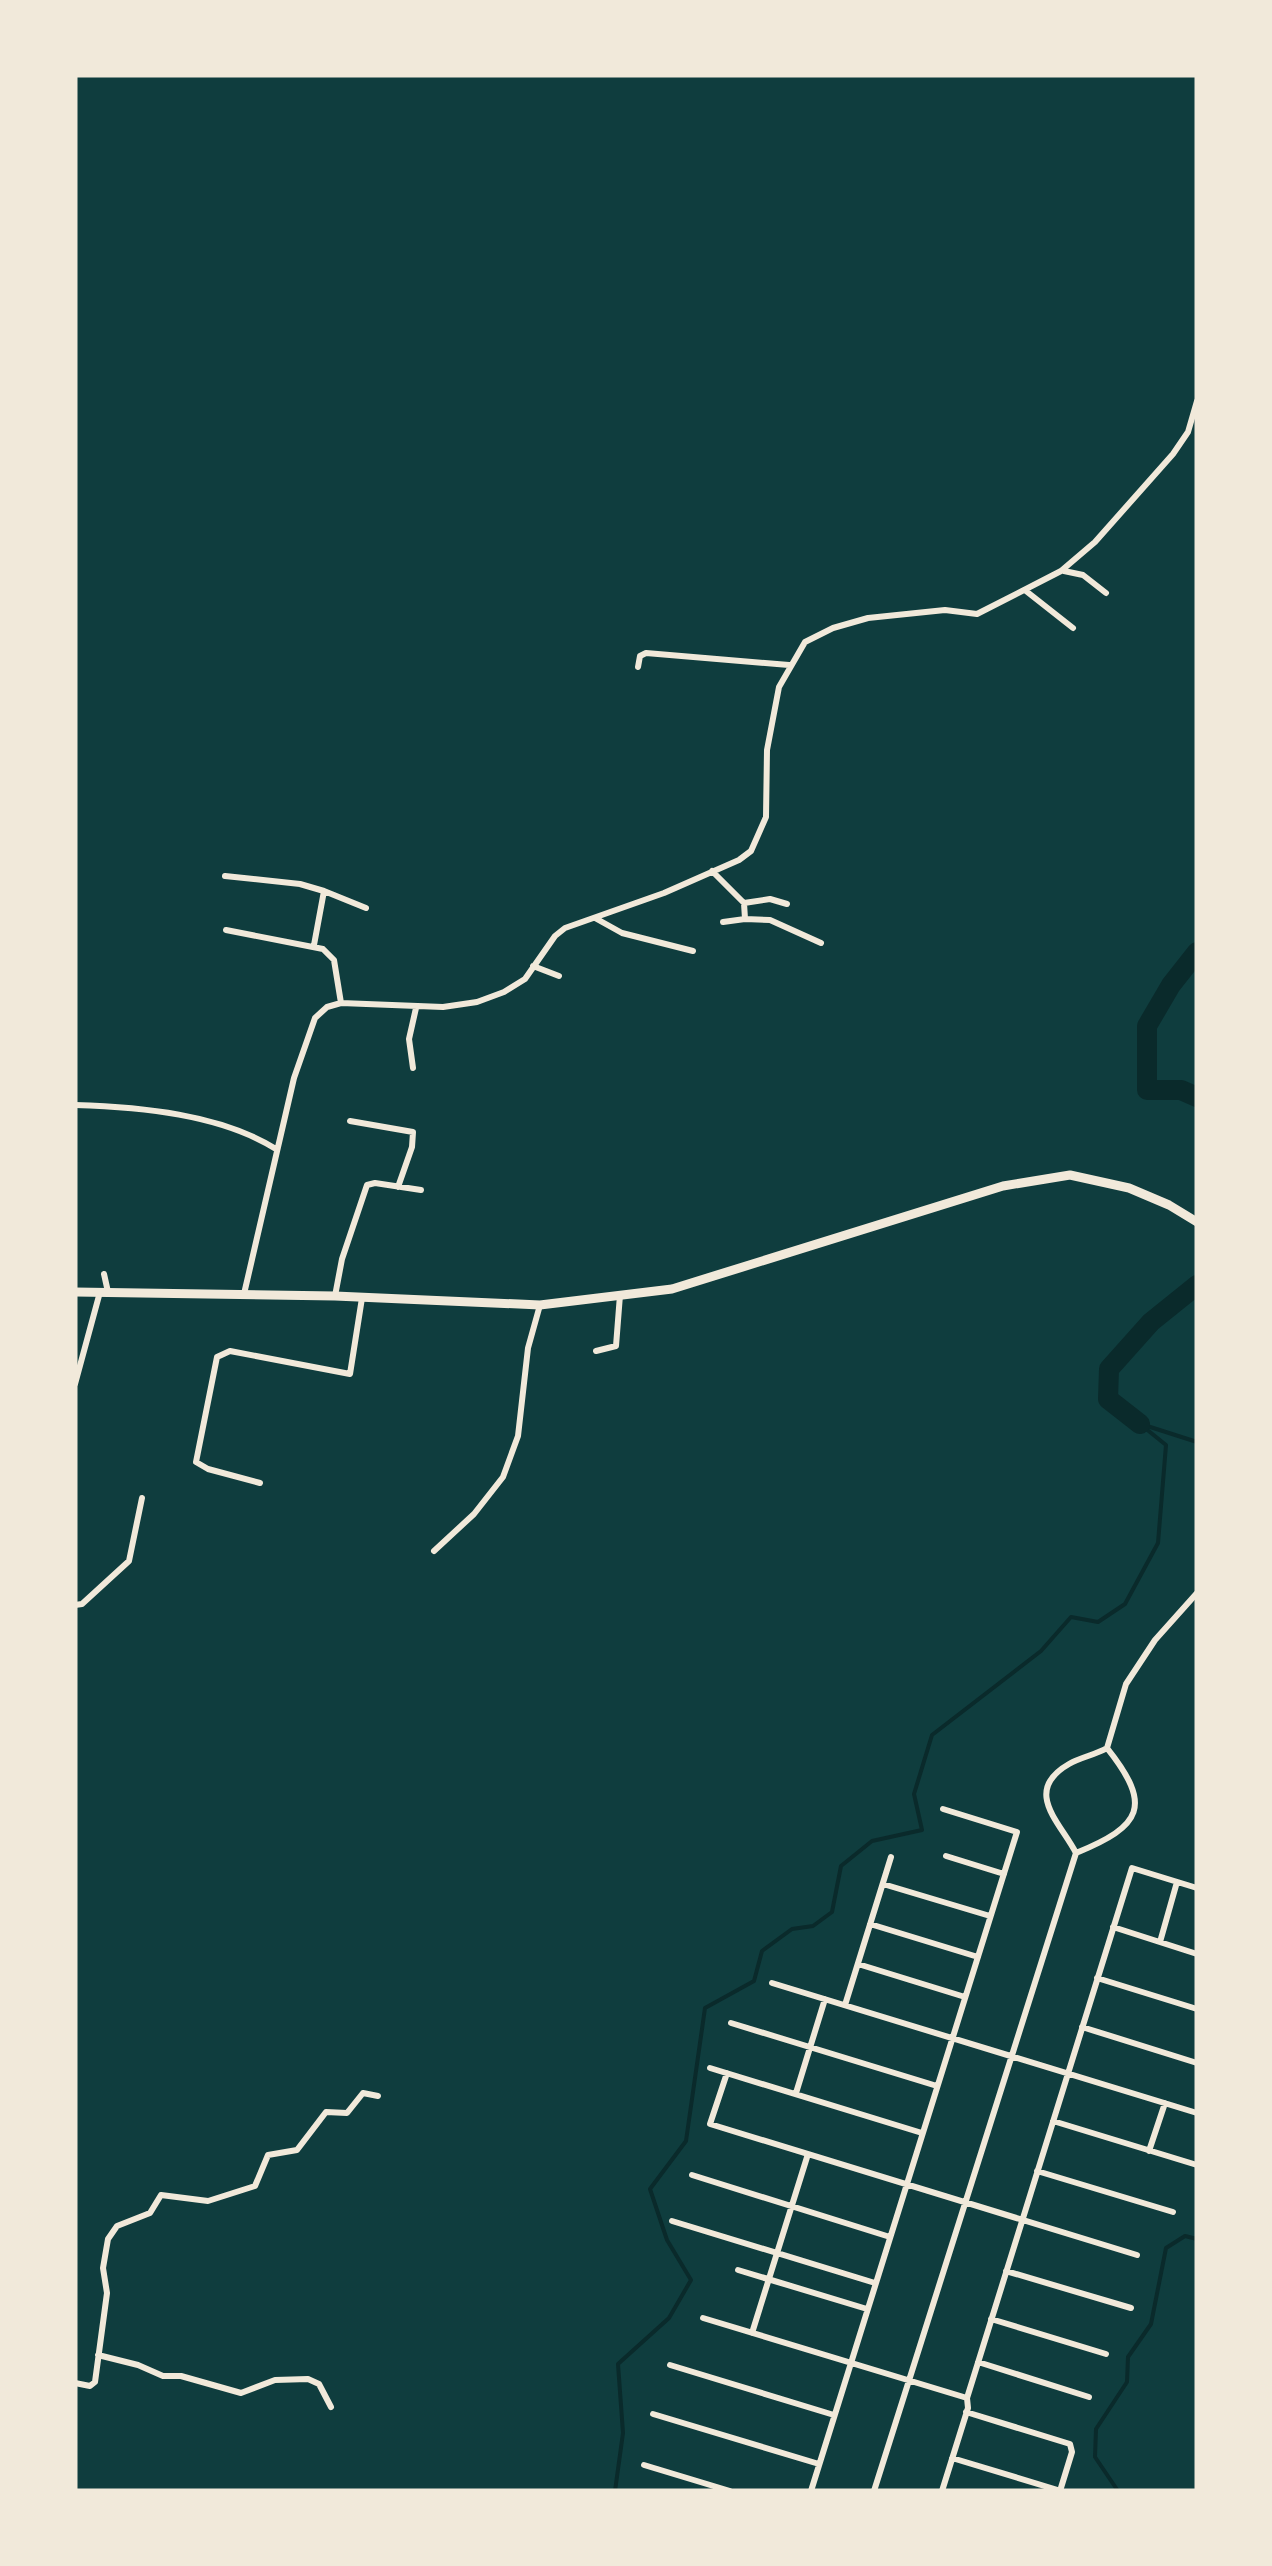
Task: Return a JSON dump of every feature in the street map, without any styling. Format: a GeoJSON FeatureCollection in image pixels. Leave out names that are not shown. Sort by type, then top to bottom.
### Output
{"type":"FeatureCollection","features":[{"type":"Feature","properties":{"kind":"main road"},"geometry":{"type":"LineString","coordinates":[[75,1292],[335,1296],[540,1305],[672,1290],[1003,1186],[1049,1176],[1093,1178],[1129,1188],[1197,1222]]}},
{"type":"Feature","properties":{"kind":"street"},"geometry":{"type":"LineString","coordinates":[[243,1296],[294,1078],[315,1018],[327,1007],[340,1003],[416,1008],[462,1005],[490,997],[516,987],[565,928],[664,893],[739,860],[751,851],[766,818],[770,730],[779,687],[805,642],[833,628],[868,618],[946,610],[977,614],[1061,570],[1094,542],[1172,454],[1188,432],[1197,401]]}},
{"type":"Feature","properties":{"kind":"street"},"geometry":{"type":"LineString","coordinates":[[1061,570],[1083,576],[1106,593]]}},
{"type":"Feature","properties":{"kind":"street"},"geometry":{"type":"LineString","coordinates":[[1026,591],[1073,628]]}},
{"type":"Feature","properties":{"kind":"street"},"geometry":{"type":"LineString","coordinates":[[638,667],[640,656],[646,653],[789,665]]}},
{"type":"Feature","properties":{"kind":"street"},"geometry":{"type":"LineString","coordinates":[[712,871],[744,904],[745,919]]}},
{"type":"Feature","properties":{"kind":"street"},"geometry":{"type":"LineString","coordinates":[[225,876],[300,884],[366,908]]}},
{"type":"Feature","properties":{"kind":"street"},"geometry":{"type":"LineString","coordinates":[[314,945],[324,891]]}},
{"type":"Feature","properties":{"kind":"street"},"geometry":{"type":"LineString","coordinates":[[744,904],[770,899],[787,904]]}},
{"type":"Feature","properties":{"kind":"street"},"geometry":{"type":"LineString","coordinates":[[592,917],[622,933],[692,951]]}},
{"type":"Feature","properties":{"kind":"street"},"geometry":{"type":"LineString","coordinates":[[723,922],[770,920],[822,943]]}},
{"type":"Feature","properties":{"kind":"street"},"geometry":{"type":"LineString","coordinates":[[226,930],[324,948],[334,960],[340,1003]]}},
{"type":"Feature","properties":{"kind":"street"},"geometry":{"type":"LineString","coordinates":[[533,966],[560,976]]}},
{"type":"Feature","properties":{"kind":"street"},"geometry":{"type":"LineString","coordinates":[[413,1068],[409,1039],[416,1008]]}},
{"type":"Feature","properties":{"kind":"street"},"geometry":{"type":"LineString","coordinates":[[75,1106],[114,1106],[186,1118],[252,1134],[276,1149]]}},
{"type":"Feature","properties":{"kind":"street"},"geometry":{"type":"LineString","coordinates":[[350,1121],[413,1132],[398,1187]]}},
{"type":"Feature","properties":{"kind":"street"},"geometry":{"type":"LineString","coordinates":[[335,1296],[342,1259],[367,1185],[421,1190]]}},
{"type":"Feature","properties":{"kind":"street"},"geometry":{"type":"LineString","coordinates":[[75,1384],[104,1292],[104,1274]]}},
{"type":"Feature","properties":{"kind":"street"},"geometry":{"type":"LineString","coordinates":[[596,1351],[617,1344],[620,1296]]}},
{"type":"Feature","properties":{"kind":"street"},"geometry":{"type":"LineString","coordinates":[[260,1483],[208,1470],[196,1462],[217,1357],[230,1351],[350,1374],[362,1298]]}},
{"type":"Feature","properties":{"kind":"street"},"geometry":{"type":"LineString","coordinates":[[434,1552],[474,1514],[503,1477],[518,1436],[528,1348],[540,1305]]}},
{"type":"Feature","properties":{"kind":"street"},"geometry":{"type":"LineString","coordinates":[[75,1605],[82,1604],[130,1561],[142,1498]]}},
{"type":"Feature","properties":{"kind":"street"},"geometry":{"type":"LineString","coordinates":[[1076,1853],[1053,1820],[1047,1790],[1056,1772],[1106,1748],[1126,1684],[1155,1640],[1197,1593]]}},
{"type":"Feature","properties":{"kind":"street"},"geometry":{"type":"LineString","coordinates":[[874,2491],[1076,1853],[1117,1834],[1130,1820],[1134,1788],[1106,1748]]}},
{"type":"Feature","properties":{"kind":"street"},"geometry":{"type":"LineString","coordinates":[[812,2491],[1017,1832],[943,1809]]}},
{"type":"Feature","properties":{"kind":"street"},"geometry":{"type":"LineString","coordinates":[[946,1856],[1004,1874]]}},
{"type":"Feature","properties":{"kind":"street"},"geometry":{"type":"LineString","coordinates":[[845,2005],[891,1857]]}},
{"type":"Feature","properties":{"kind":"street"},"geometry":{"type":"LineString","coordinates":[[942,2491],[967,2398],[1132,1868],[1197,1888]]}},
{"type":"Feature","properties":{"kind":"street"},"geometry":{"type":"LineString","coordinates":[[1160,1942],[1177,1882]]}},
{"type":"Feature","properties":{"kind":"street"},"geometry":{"type":"LineString","coordinates":[[883,1884],[990,1916]]}},
{"type":"Feature","properties":{"kind":"street"},"geometry":{"type":"LineString","coordinates":[[870,1924],[978,1956]]}},
{"type":"Feature","properties":{"kind":"street"},"geometry":{"type":"LineString","coordinates":[[1113,1927],[1197,1954]]}},
{"type":"Feature","properties":{"kind":"street"},"geometry":{"type":"LineString","coordinates":[[858,1964],[965,1997]]}},
{"type":"Feature","properties":{"kind":"street"},"geometry":{"type":"LineString","coordinates":[[1097,1978],[1197,2008]]}},
{"type":"Feature","properties":{"kind":"street"},"geometry":{"type":"LineString","coordinates":[[772,1983],[1197,2113]]}},
{"type":"Feature","properties":{"kind":"street"},"geometry":{"type":"LineString","coordinates":[[795,2094],[825,1999]]}},
{"type":"Feature","properties":{"kind":"street"},"geometry":{"type":"LineString","coordinates":[[730,2023],[937,2086]]}},
{"type":"Feature","properties":{"kind":"street"},"geometry":{"type":"LineString","coordinates":[[1082,2027],[1197,2062]]}},
{"type":"Feature","properties":{"kind":"street"},"geometry":{"type":"LineString","coordinates":[[710,2068],[922,2133]]}},
{"type":"Feature","properties":{"kind":"street"},"geometry":{"type":"LineString","coordinates":[[727,2073],[710,2124],[1136,2255]]}},
{"type":"Feature","properties":{"kind":"street"},"geometry":{"type":"LineString","coordinates":[[75,2383],[92,2385],[106,2293],[104,2250],[118,2226],[150,2212],[162,2195],[208,2201],[255,2186],[268,2155],[297,2150],[326,2112],[347,2113],[363,2093],[378,2096]]}},
{"type":"Feature","properties":{"kind":"street"},"geometry":{"type":"LineString","coordinates":[[1149,2150],[1165,2103]]}},
{"type":"Feature","properties":{"kind":"street"},"geometry":{"type":"LineString","coordinates":[[1053,2121],[1197,2166]]}},
{"type":"Feature","properties":{"kind":"street"},"geometry":{"type":"LineString","coordinates":[[752,2333],[808,2154]]}},
{"type":"Feature","properties":{"kind":"street"},"geometry":{"type":"LineString","coordinates":[[1037,2170],[1173,2212]]}},
{"type":"Feature","properties":{"kind":"street"},"geometry":{"type":"LineString","coordinates":[[692,2175],[890,2236]]}},
{"type":"Feature","properties":{"kind":"street"},"geometry":{"type":"LineString","coordinates":[[672,2221],[875,2283]]}},
{"type":"Feature","properties":{"kind":"street"},"geometry":{"type":"LineString","coordinates":[[738,2270],[867,2308]]}},
{"type":"Feature","properties":{"kind":"street"},"geometry":{"type":"LineString","coordinates":[[1006,2271],[1131,2308]]}},
{"type":"Feature","properties":{"kind":"street"},"geometry":{"type":"LineString","coordinates":[[703,2318],[967,2398]]}},
{"type":"Feature","properties":{"kind":"street"},"geometry":{"type":"LineString","coordinates":[[991,2320],[1106,2354]]}},
{"type":"Feature","properties":{"kind":"street"},"geometry":{"type":"LineString","coordinates":[[98,2355],[163,2376],[182,2376],[241,2393],[275,2380],[308,2378],[319,2384],[331,2406]]}},
{"type":"Feature","properties":{"kind":"street"},"geometry":{"type":"LineString","coordinates":[[978,2362],[1089,2397]]}},
{"type":"Feature","properties":{"kind":"street"},"geometry":{"type":"LineString","coordinates":[[670,2365],[834,2415]]}},
{"type":"Feature","properties":{"kind":"street"},"geometry":{"type":"LineString","coordinates":[[952,2458],[1061,2491],[1072,2452],[1070,2444],[966,2412]]}},
{"type":"Feature","properties":{"kind":"street"},"geometry":{"type":"LineString","coordinates":[[653,2414],[819,2464]]}},
{"type":"Feature","properties":{"kind":"street"},"geometry":{"type":"LineString","coordinates":[[644,2464],[730,2491]]}},
{"type":"Feature","properties":{"kind":"waterway"},"geometry":{"type":"LineString","coordinates":[[1197,952],[1171,985],[1147,1026],[1147,1090],[1181,1090],[1197,1097]]}},
{"type":"Feature","properties":{"kind":"waterway"},"geometry":{"type":"LineString","coordinates":[[1140,1424],[1108,1399],[1109,1369],[1151,1322],[1197,1285]]}},
{"type":"Feature","properties":{"kind":"waterway"},"geometry":{"type":"LineString","coordinates":[[615,2491],[623,2433],[618,2364],[669,2318],[691,2280],[667,2240],[650,2189],[686,2141],[705,2008],[754,1981],[762,1951],[792,1929],[813,1926],[832,1912],[841,1866],[872,1841],[922,1830],[914,1794],[932,1735],[1041,1651],[1071,1617],[1098,1622],[1125,1604],[1158,1543],[1166,1445],[1140,1424]]}},
{"type":"Feature","properties":{"kind":"waterway"},"geometry":{"type":"LineString","coordinates":[[1144,1425],[1197,1442]]}},
{"type":"Feature","properties":{"kind":"waterway"},"geometry":{"type":"LineString","coordinates":[[1118,2491],[1095,2457],[1096,2429],[1127,2382],[1128,2357],[1151,2324],[1166,2248],[1185,2236],[1197,2239]]}}]}
